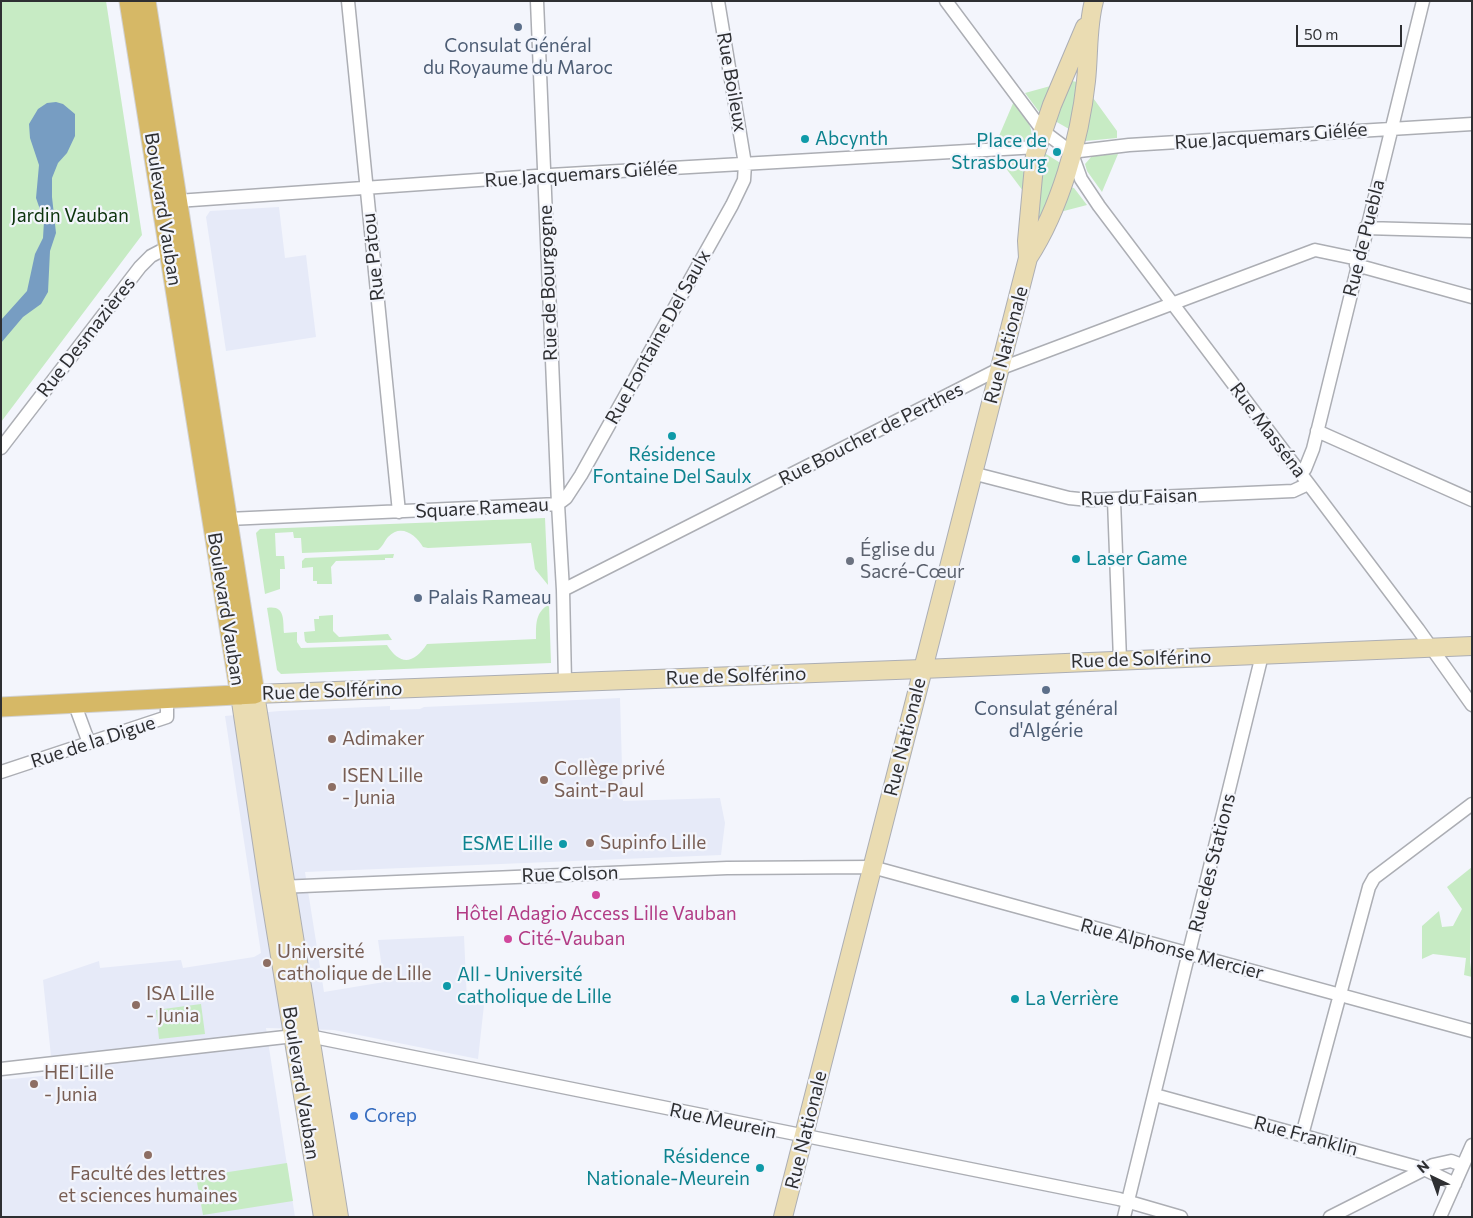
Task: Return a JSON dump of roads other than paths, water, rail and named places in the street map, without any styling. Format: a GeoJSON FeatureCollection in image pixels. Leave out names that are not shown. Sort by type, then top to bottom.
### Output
{"type":"FeatureCollection","features":[{"type":"Feature","properties":{"kind":"main road","name":"Boulevard Vauban"},"geometry":{"type":"LineString","coordinates":[[130,1],[228,519],[269,889],[339,1217]]}},
{"type":"Feature","properties":{"kind":"main road","name":"Boulevard Vauban"},"geometry":{"type":"LineString","coordinates":[[146,1],[177,201],[176,244],[221,588],[248,694],[286,886],[301,1036],[323,1217]]}},
{"type":"Feature","properties":{"kind":"main road","name":"Rue Nationale"},"geometry":{"type":"LineString","coordinates":[[1028,258],[1027,240],[1033,171],[1040,139],[1093,6]]}},
{"type":"Feature","properties":{"kind":"main road","name":"Rue Nationale"},"geometry":{"type":"LineString","coordinates":[[784,1217],[1028,258],[1044,230],[1071,152],[1082,113],[1093,6]]}},
{"type":"Feature","properties":{"kind":"main road","name":"Rue de Solférino"},"geometry":{"type":"LineString","coordinates":[[1,707],[75,705],[248,694],[1472,646]]}},
{"type":"Feature","properties":{"kind":"street","name":"Rue Patou"},"geometry":{"type":"LineString","coordinates":[[348,1],[398,512]]}},
{"type":"Feature","properties":{"kind":"street","name":"Rue de Bourgogne"},"geometry":{"type":"LineString","coordinates":[[537,1],[558,504]]}},
{"type":"Feature","properties":{"kind":"street","name":"Rue Boileux"},"geometry":{"type":"LineString","coordinates":[[718,1],[745,164]]}},
{"type":"Feature","properties":{"kind":"street"},"geometry":{"type":"LineString","coordinates":[[946,1],[1013,90],[1040,139],[1071,152]]}},
{"type":"Feature","properties":{"kind":"street","name":"Rue de Puebla"},"geometry":{"type":"LineString","coordinates":[[1300,472],[1308,462],[1317,431],[1365,228],[1423,1]]}},
{"type":"Feature","properties":{"kind":"street","name":"Rue Jacquemars Giélée"},"geometry":{"type":"LineString","coordinates":[[1071,152],[1129,145],[1472,124]]}},
{"type":"Feature","properties":{"kind":"street","name":"Rue Jacquemars Giélée"},"geometry":{"type":"LineString","coordinates":[[177,201],[544,176],[985,150],[1040,139]]}},
{"type":"Feature","properties":{"kind":"street","name":"Rue Masséna"},"geometry":{"type":"LineString","coordinates":[[1071,152],[1084,185],[1418,629],[1472,705]]}},
{"type":"Feature","properties":{"kind":"street","name":"Rue Fontaine Del Saulx"},"geometry":{"type":"LineString","coordinates":[[558,504],[566,498],[581,475],[732,205],[744,180],[745,164]]}},
{"type":"Feature","properties":{"kind":"street"},"geometry":{"type":"LineString","coordinates":[[1365,228],[1472,231]]}},
{"type":"Feature","properties":{"kind":"street","name":"Rue Desmazières"},"geometry":{"type":"LineString","coordinates":[[1,448],[140,267],[151,256],[176,244]]}},
{"type":"Feature","properties":{"kind":"street","name":"Rue Boucher de Perthes"},"geometry":{"type":"LineString","coordinates":[[563,590],[999,369],[1315,250],[1472,297]]}},
{"type":"Feature","properties":{"kind":"street"},"geometry":{"type":"LineString","coordinates":[[1317,431],[1472,500]]}},
{"type":"Feature","properties":{"kind":"street","name":"Rue du Faisan"},"geometry":{"type":"LineString","coordinates":[[972,473],[1069,498],[1114,500],[1293,490],[1308,484]]}},
{"type":"Feature","properties":{"kind":"street"},"geometry":{"type":"LineString","coordinates":[[1114,500],[1120,660]]}},
{"type":"Feature","properties":{"kind":"street","name":"Square Rameau"},"geometry":{"type":"LineString","coordinates":[[228,519],[558,504],[563,590],[565,682]]}},
{"type":"Feature","properties":{"kind":"street","name":"Rue des Stations"},"geometry":{"type":"LineString","coordinates":[[1124,1217],[1262,655]]}},
{"type":"Feature","properties":{"kind":"street","name":"Rue de la Digue"},"geometry":{"type":"LineString","coordinates":[[1,772],[167,717],[167,700]]}},
{"type":"Feature","properties":{"kind":"street"},"geometry":{"type":"LineString","coordinates":[[75,705],[89,743]]}},
{"type":"Feature","properties":{"kind":"street"},"geometry":{"type":"LineString","coordinates":[[1302,1135],[1369,887],[1374,878],[1472,804]]}},
{"type":"Feature","properties":{"kind":"street","name":"Rue Alphonse Mercier"},"geometry":{"type":"LineString","coordinates":[[872,867],[1472,1031]]}},
{"type":"Feature","properties":{"kind":"street","name":"Rue Colson"},"geometry":{"type":"LineString","coordinates":[[269,889],[286,886],[727,868],[872,867]]}},
{"type":"Feature","properties":{"kind":"street","name":"Rue Meurein"},"geometry":{"type":"LineString","coordinates":[[1,1069],[301,1036],[1128,1201],[1181,1217]]}},
{"type":"Feature","properties":{"kind":"street","name":"Rue Franklin"},"geometry":{"type":"LineString","coordinates":[[1155,1095],[1424,1169],[1455,1184]]}},
{"type":"Feature","properties":{"kind":"street"},"geometry":{"type":"LineString","coordinates":[[1440,1217],[1472,1144]]}},
{"type":"Feature","properties":{"kind":"street"},"geometry":{"type":"LineString","coordinates":[[1330,1217],[1424,1169],[1447,1162],[1462,1165]]}},
{"type":"Feature","properties":{"kind":"water"},"geometry":{"type":"Polygon","coordinates":[[[56,102],[63,104],[75,114],[75,136],[67,153],[58,163],[52,178],[56,233],[50,251],[48,292],[41,304],[23,317],[1,343],[1,320],[27,291],[35,254],[43,238],[44,221],[36,198],[39,165],[30,138],[29,124],[38,109],[47,103],[56,102]]]}},
{"type":"Feature","properties":{"kind":"place","name":"Consulat Général du Royaume du Maroc"},"geometry":{"type":"Point","coordinates":[518,27]}},
{"type":"Feature","properties":{"kind":"place","name":"Abcynth"},"geometry":{"type":"Point","coordinates":[805,139]}},
{"type":"Feature","properties":{"kind":"place","name":"Place de Strasbourg"},"geometry":{"type":"Point","coordinates":[1057,152]}},
{"type":"Feature","properties":{"kind":"place","name":"Résidence Fontaine Del Saulx"},"geometry":{"type":"Point","coordinates":[672,436]}},
{"type":"Feature","properties":{"kind":"place","name":"Laser Game"},"geometry":{"type":"Point","coordinates":[1076,559]}},
{"type":"Feature","properties":{"kind":"place","name":"Église du Sacré-Cœur"},"geometry":{"type":"Point","coordinates":[850,561]}},
{"type":"Feature","properties":{"kind":"place","name":"Palais Rameau"},"geometry":{"type":"Point","coordinates":[418,598]}},
{"type":"Feature","properties":{"kind":"place","name":"Consulat général d'Algérie"},"geometry":{"type":"Point","coordinates":[1046,690]}},
{"type":"Feature","properties":{"kind":"place","name":"Adimaker"},"geometry":{"type":"Point","coordinates":[332,739]}},
{"type":"Feature","properties":{"kind":"place","name":"Collège privé Saint-Paul"},"geometry":{"type":"Point","coordinates":[544,780]}},
{"type":"Feature","properties":{"kind":"place","name":"ISEN Lille - Junia"},"geometry":{"type":"Point","coordinates":[332,787]}},
{"type":"Feature","properties":{"kind":"place","name":"Supinfo Lille"},"geometry":{"type":"Point","coordinates":[590,843]}},
{"type":"Feature","properties":{"kind":"place","name":"ESME Lille"},"geometry":{"type":"Point","coordinates":[563,844]}},
{"type":"Feature","properties":{"kind":"place","name":"Hôtel Adagio Access Lille Vauban"},"geometry":{"type":"Point","coordinates":[596,895]}},
{"type":"Feature","properties":{"kind":"place","name":"Cité-Vauban"},"geometry":{"type":"Point","coordinates":[508,939]}},
{"type":"Feature","properties":{"kind":"place","name":"Université catholique de Lille"},"geometry":{"type":"Point","coordinates":[267,963]}},
{"type":"Feature","properties":{"kind":"place","name":"All - Université catholique de Lille"},"geometry":{"type":"Point","coordinates":[447,986]}},
{"type":"Feature","properties":{"kind":"place","name":"La Verrière"},"geometry":{"type":"Point","coordinates":[1015,999]}},
{"type":"Feature","properties":{"kind":"place","name":"ISA Lille - Junia"},"geometry":{"type":"Point","coordinates":[136,1005]}},
{"type":"Feature","properties":{"kind":"place","name":"HEI Lille - Junia"},"geometry":{"type":"Point","coordinates":[34,1084]}},
{"type":"Feature","properties":{"kind":"place","name":"Corep"},"geometry":{"type":"Point","coordinates":[354,1116]}},
{"type":"Feature","properties":{"kind":"place","name":"Faculté des lettres et sciences humaines"},"geometry":{"type":"Point","coordinates":[148,1155]}},
{"type":"Feature","properties":{"kind":"place","name":"Résidence Nationale-Meurein"},"geometry":{"type":"Point","coordinates":[760,1168]}},
{"type":"Feature","properties":{"kind":"park label","name":"Jardin Vauban"},"geometry":{"type":"Point","coordinates":[70,216]}}]}
